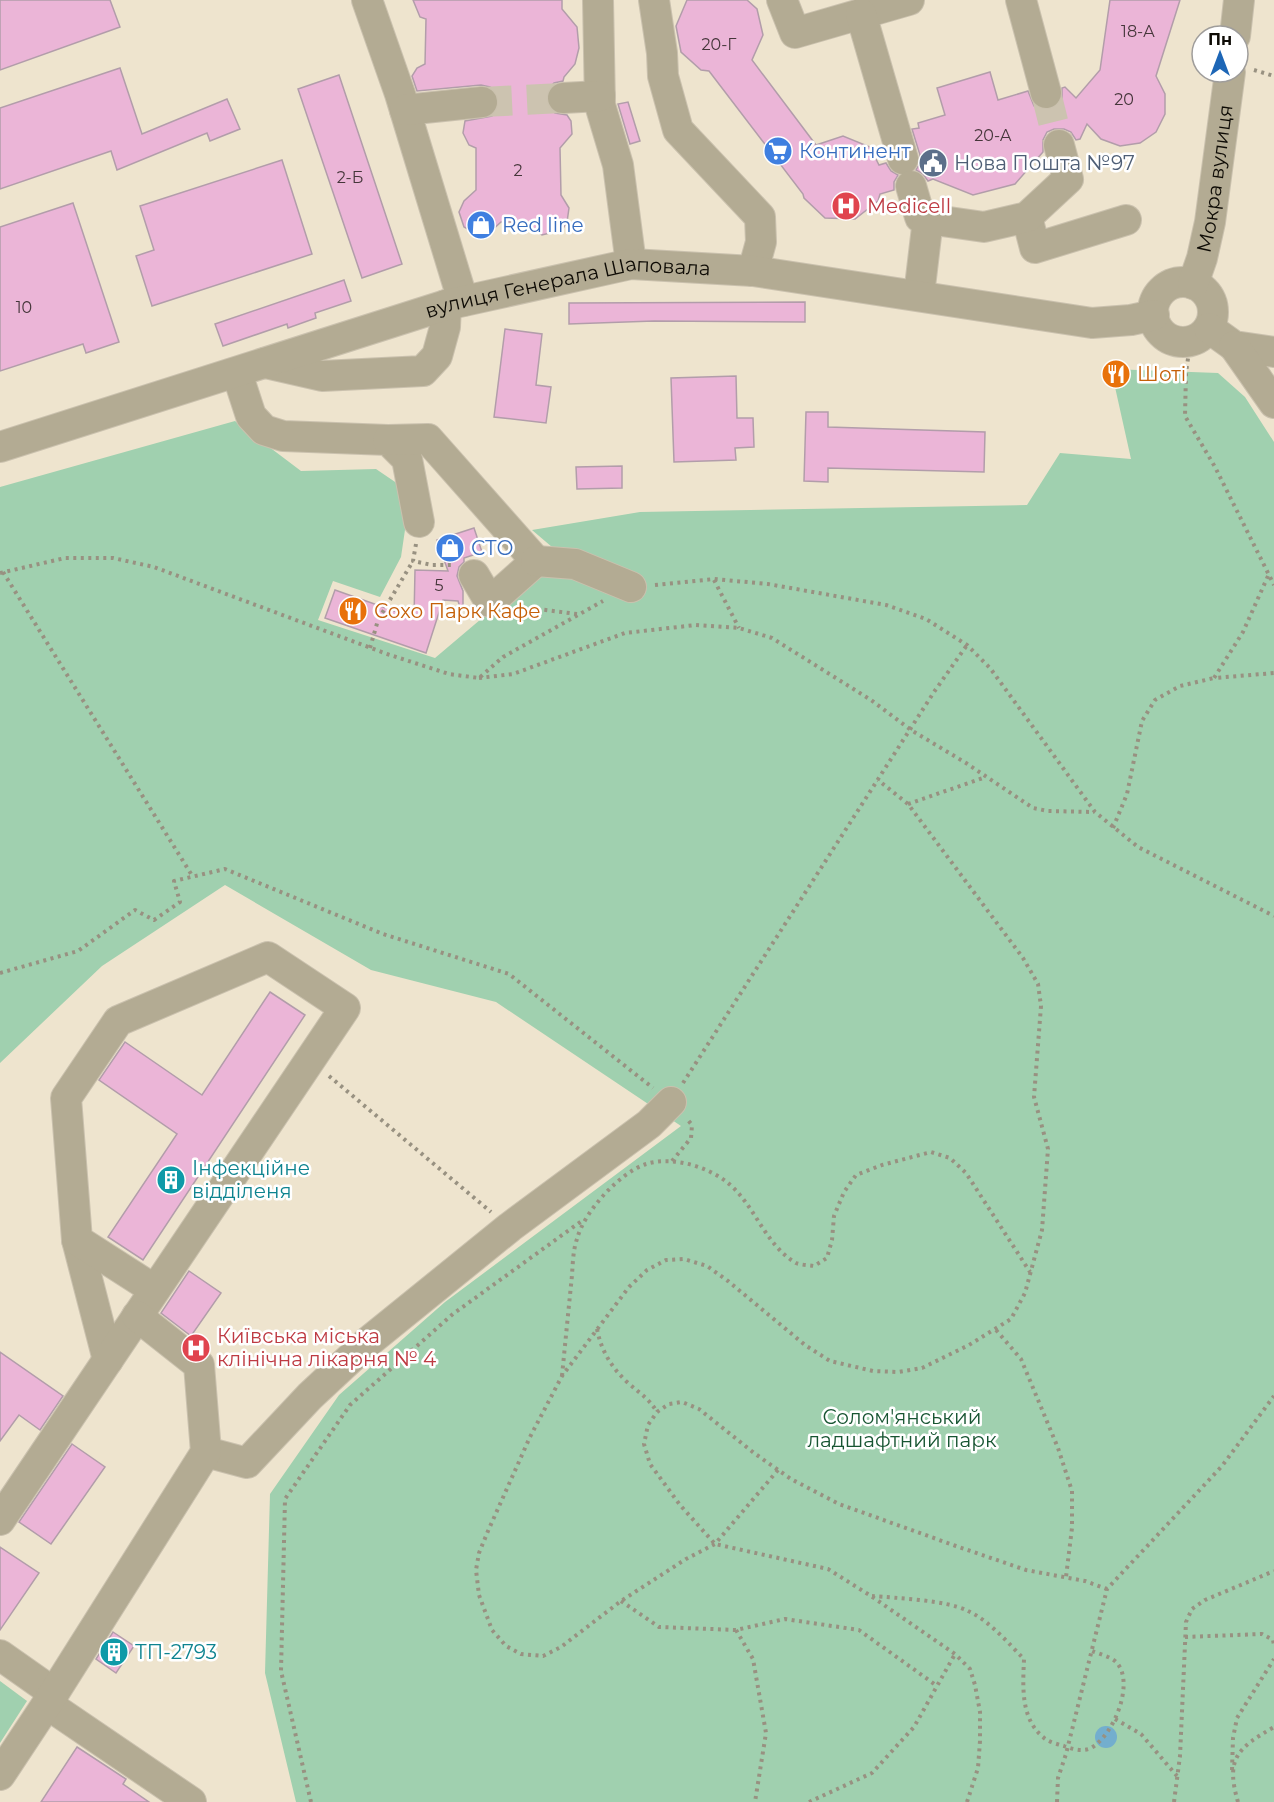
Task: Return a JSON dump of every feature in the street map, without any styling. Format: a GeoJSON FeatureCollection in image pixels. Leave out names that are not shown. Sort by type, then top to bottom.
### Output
{"type":"FeatureCollection","features":[{"type":"Feature","properties":{"kind":"street"},"geometry":{"type":"LineString","coordinates":[[598,0],[600,105],[618,165],[631,264]]}},
{"type":"Feature","properties":{"kind":"street"},"geometry":{"type":"LineString","coordinates":[[654,0],[663,76],[678,130],[760,217],[761,242],[753,271]]}},
{"type":"Feature","properties":{"kind":"street"},"geometry":{"type":"LineString","coordinates":[[782,0],[795,33],[909,0]]}},
{"type":"Feature","properties":{"kind":"street"},"geometry":{"type":"LineString","coordinates":[[1021,0],[1046,93]]}},
{"type":"Feature","properties":{"kind":"street"},"geometry":{"type":"LineString","coordinates":[[1236,24],[1239,0]]}},
{"type":"Feature","properties":{"kind":"street"},"geometry":{"type":"LineString","coordinates":[[265,363],[322,376],[423,371],[436,356],[454,303],[405,110],[370,1]]}},
{"type":"Feature","properties":{"kind":"street"},"geometry":{"type":"LineString","coordinates":[[861,14],[920,218],[984,227],[1027,217],[1068,179],[1059,145]]}},
{"type":"Feature","properties":{"kind":"street","name":"Мокра вулиця"},"geometry":{"type":"LineString","coordinates":[[1192,285],[1202,258],[1239,84]]}},
{"type":"Feature","properties":{"kind":"street"},"geometry":{"type":"LineString","coordinates":[[563,98],[600,96]]}},
{"type":"Feature","properties":{"kind":"street"},"geometry":{"type":"LineString","coordinates":[[405,110],[482,102]]}},
{"type":"Feature","properties":{"kind":"street"},"geometry":{"type":"LineString","coordinates":[[1027,217],[1035,248],[1126,220]]}},
{"type":"Feature","properties":{"kind":"street"},"geometry":{"type":"LineString","coordinates":[[919,295],[928,219]]}},
{"type":"Feature","properties":{"kind":"street","name":"вулиця Генерала Шаповала"},"geometry":{"type":"LineString","coordinates":[[0,447],[454,303],[631,264],[753,271],[1092,323],[1131,320],[1154,315]]}},
{"type":"Feature","properties":{"kind":"street"},"geometry":{"type":"LineString","coordinates":[[1180,283],[1192,285],[1206,292],[1211,301],[1212,319],[1209,328],[1195,340],[1177,341],[1161,332],[1154,315],[1154,306],[1163,290],[1180,283]]}},
{"type":"Feature","properties":{"kind":"street"},"geometry":{"type":"LineString","coordinates":[[1209,328],[1234,346],[1274,404]]}},
{"type":"Feature","properties":{"kind":"street"},"geometry":{"type":"LineString","coordinates":[[1234,346],[1274,352]]}},
{"type":"Feature","properties":{"kind":"street"},"geometry":{"type":"LineString","coordinates":[[237,373],[251,417],[264,430],[283,436],[388,440],[428,439],[536,561],[575,564],[631,587]]}},
{"type":"Feature","properties":{"kind":"street"},"geometry":{"type":"LineString","coordinates":[[388,440],[407,459],[417,510]]}},
{"type":"Feature","properties":{"kind":"street"},"geometry":{"type":"LineString","coordinates":[[417,510],[457,470]]}},
{"type":"Feature","properties":{"kind":"street"},"geometry":{"type":"LineString","coordinates":[[474,575],[490,602],[536,561]]}},
{"type":"Feature","properties":{"kind":"street"},"geometry":{"type":"LineString","coordinates":[[0,1520],[345,1008],[268,957],[118,1021],[66,1098],[77,1240],[108,1359]]}},
{"type":"Feature","properties":{"kind":"street"},"geometry":{"type":"LineString","coordinates":[[206,1452],[247,1463],[310,1396],[368,1342],[510,1227],[649,1124],[671,1101]]}},
{"type":"Feature","properties":{"kind":"street"},"geometry":{"type":"LineString","coordinates":[[77,1240],[155,1290]]}},
{"type":"Feature","properties":{"kind":"street"},"geometry":{"type":"LineString","coordinates":[[0,1775],[51,1699],[206,1452],[199,1365],[137,1316]]}},
{"type":"Feature","properties":{"kind":"street"},"geometry":{"type":"LineString","coordinates":[[0,1655],[51,1699],[185,1800]]}},
{"type":"Feature","properties":{"kind":"path"},"geometry":{"type":"LineString","coordinates":[[1250,72],[1274,76]]}},
{"type":"Feature","properties":{"kind":"path"},"geometry":{"type":"LineString","coordinates":[[1189,351],[1185,417],[1215,467],[1274,585]]}},
{"type":"Feature","properties":{"kind":"path"},"geometry":{"type":"LineString","coordinates":[[370,648],[378,620],[413,561],[417,510]]}},
{"type":"Feature","properties":{"kind":"path"},"geometry":{"type":"LineString","coordinates":[[193,877],[2,572],[65,558],[112,558],[154,567],[370,648],[449,675],[479,678],[513,674],[625,633],[696,625],[740,628],[772,638],[871,700],[911,730],[1033,808],[1048,811],[1095,812]]}},
{"type":"Feature","properties":{"kind":"path"},"geometry":{"type":"LineString","coordinates":[[413,561],[432,565],[466,565],[474,575]]}},
{"type":"Feature","properties":{"kind":"path"},"geometry":{"type":"LineString","coordinates":[[1214,678],[1243,632],[1268,576]]}},
{"type":"Feature","properties":{"kind":"path"},"geometry":{"type":"LineString","coordinates":[[714,579],[740,628]]}},
{"type":"Feature","properties":{"kind":"path"},"geometry":{"type":"LineString","coordinates":[[479,678],[503,657],[631,587],[714,579],[780,586],[885,605],[926,619],[968,645],[990,668],[1095,812],[1113,828],[1138,847],[1274,916]]}},
{"type":"Feature","properties":{"kind":"path"},"geometry":{"type":"LineString","coordinates":[[490,602],[578,615]]}},
{"type":"Feature","properties":{"kind":"path"},"geometry":{"type":"LineString","coordinates":[[671,1101],[968,645]]}},
{"type":"Feature","properties":{"kind":"path"},"geometry":{"type":"LineString","coordinates":[[1113,828],[1127,794],[1142,721],[1155,700],[1180,686],[1214,678],[1274,673]]}},
{"type":"Feature","properties":{"kind":"path"},"geometry":{"type":"LineString","coordinates":[[908,804],[987,777]]}},
{"type":"Feature","properties":{"kind":"path"},"geometry":{"type":"LineString","coordinates":[[778,1470],[715,1544],[686,1558],[621,1601],[561,1647],[543,1656],[521,1654],[506,1646],[492,1630],[479,1595],[476,1570],[479,1553],[530,1437],[562,1376],[630,1287],[647,1270],[666,1260],[684,1259],[706,1266],[805,1345],[830,1360],[873,1371],[898,1372],[922,1368],[996,1330],[1011,1319],[1019,1307],[1042,1230],[1048,1149],[1034,1097],[1041,1006],[1038,984],[1023,958],[908,804],[878,780]]}},
{"type":"Feature","properties":{"kind":"path"},"geometry":{"type":"LineString","coordinates":[[0,973],[78,951],[135,910],[154,920],[180,902],[174,881],[225,869],[383,934],[509,974],[671,1101],[692,1125],[691,1138],[672,1161]]}},
{"type":"Feature","properties":{"kind":"path"},"geometry":{"type":"LineString","coordinates":[[310,1060],[510,1227]]}},
{"type":"Feature","properties":{"kind":"path"},"geometry":{"type":"LineString","coordinates":[[311,1802],[281,1671],[285,1499],[350,1405],[453,1314],[584,1220],[602,1197],[623,1179],[646,1164],[672,1161],[702,1168],[728,1183],[748,1204],[778,1248],[797,1263],[814,1266],[827,1258],[832,1240],[834,1216],[844,1192],[856,1175],[882,1164],[931,1152],[951,1158],[966,1173],[1031,1273]]}},
{"type":"Feature","properties":{"kind":"path"},"geometry":{"type":"LineString","coordinates":[[562,1376],[576,1242],[584,1220]]}},
{"type":"Feature","properties":{"kind":"path"},"geometry":{"type":"LineString","coordinates":[[597,1329],[600,1345],[607,1359],[627,1382],[650,1400],[657,1412]]}},
{"type":"Feature","properties":{"kind":"path"},"geometry":{"type":"LineString","coordinates":[[996,1330],[1021,1359],[1058,1448],[1072,1491],[1072,1528],[1066,1577]]}},
{"type":"Feature","properties":{"kind":"path"},"geometry":{"type":"LineString","coordinates":[[1057,1802],[1058,1778],[1107,1589],[1222,1466],[1274,1396]]}},
{"type":"Feature","properties":{"kind":"path"},"geometry":{"type":"LineString","coordinates":[[967,1802],[978,1768],[980,1712],[970,1669],[955,1654],[828,1569],[715,1544],[680,1505],[650,1464],[644,1444],[648,1425],[657,1412],[669,1404],[682,1402],[699,1409],[754,1454],[778,1470],[839,1504],[1026,1570],[1066,1577],[1107,1589]]}},
{"type":"Feature","properties":{"kind":"path"},"geometry":{"type":"LineString","coordinates":[[1174,1802],[1180,1756],[1186,1622],[1192,1609],[1205,1600],[1274,1571]]}},
{"type":"Feature","properties":{"kind":"path"},"geometry":{"type":"LineString","coordinates":[[871,1596],[950,1605],[968,1610],[983,1620],[1024,1659],[1024,1701],[1031,1724],[1043,1738],[1067,1748],[1089,1749],[1097,1743],[1115,1719],[1124,1697],[1123,1673],[1116,1661],[1092,1651]]}},
{"type":"Feature","properties":{"kind":"path"},"geometry":{"type":"LineString","coordinates":[[621,1601],[659,1627],[736,1630],[785,1619],[859,1630],[937,1686]]}},
{"type":"Feature","properties":{"kind":"path"},"geometry":{"type":"LineString","coordinates":[[736,1630],[753,1659],[766,1733],[755,1802]]}},
{"type":"Feature","properties":{"kind":"path"},"geometry":{"type":"LineString","coordinates":[[1185,1637],[1262,1634],[1273,1640],[1274,1645]]}},
{"type":"Feature","properties":{"kind":"path"},"geometry":{"type":"LineString","coordinates":[[809,1802],[872,1773],[914,1727],[955,1654]]}},
{"type":"Feature","properties":{"kind":"path"},"geometry":{"type":"LineString","coordinates":[[1238,1802],[1232,1770],[1237,1718],[1274,1659]]}},
{"type":"Feature","properties":{"kind":"path"},"geometry":{"type":"LineString","coordinates":[[1115,1719],[1141,1734],[1178,1776]]}},
{"type":"Feature","properties":{"kind":"path"},"geometry":{"type":"LineString","coordinates":[[1232,1770],[1240,1749],[1274,1727]]}},
{"type":"Feature","properties":{"kind":"green space","name":"Солом'янський ладшафтний парк"},"geometry":{"type":"Polygon","coordinates":[[[1111,369],[1218,373],[1245,397],[1274,442],[1274,1802],[296,1802],[265,1673],[270,1494],[339,1395],[445,1302],[681,1126],[496,1002],[371,970],[225,885],[102,966],[0,1063],[0,487],[235,421],[301,471],[376,469],[401,486],[406,523],[401,557],[380,597],[333,581],[318,620],[435,658],[559,553],[532,530],[640,512],[1027,505],[1060,453],[1131,459],[1111,369]]]}},
{"type":"Feature","properties":{"kind":"green space"},"geometry":{"type":"Polygon","coordinates":[[[0,1681],[27,1701],[0,1743],[0,1681]]]}},
{"type":"Feature","properties":{"kind":"water"},"geometry":{"type":"Polygon","coordinates":[[[1106,1726],[1114,1729],[1117,1737],[1114,1745],[1106,1748],[1098,1745],[1095,1737],[1098,1729],[1106,1726]]]}},
{"type":"Feature","properties":{"kind":"building"},"geometry":{"type":"Polygon","coordinates":[[[0,0],[110,0],[120,27],[0,70],[0,0]]]}},
{"type":"Feature","properties":{"kind":"building"},"geometry":{"type":"Polygon","coordinates":[[[413,0],[562,0],[562,9],[577,27],[579,48],[575,64],[563,81],[554,83],[548,90],[546,98],[548,107],[555,113],[567,115],[571,121],[572,134],[560,148],[561,195],[569,208],[567,222],[562,230],[542,235],[522,222],[501,222],[490,232],[475,233],[464,227],[459,212],[464,201],[476,190],[476,148],[469,145],[463,133],[465,121],[492,116],[498,108],[499,100],[496,91],[481,85],[417,91],[412,76],[417,68],[425,64],[426,19],[420,17],[413,0]]]}},
{"type":"Feature","properties":{"kind":"building"},"geometry":{"type":"Polygon","coordinates":[[[687,0],[747,0],[757,9],[763,35],[752,60],[816,145],[843,136],[870,147],[879,165],[886,163],[891,171],[898,175],[894,182],[894,190],[880,194],[878,201],[855,219],[825,218],[804,198],[709,71],[701,70],[681,52],[676,26],[687,0]]]}},
{"type":"Feature","properties":{"kind":"building"},"geometry":{"type":"Polygon","coordinates":[[[1110,0],[1180,0],[1156,76],[1165,94],[1165,114],[1156,132],[1140,143],[1120,146],[1101,139],[1087,124],[1080,139],[1076,140],[1071,132],[1054,129],[1047,132],[1043,140],[1043,152],[1015,184],[973,195],[933,179],[928,181],[916,170],[920,163],[920,155],[912,129],[919,128],[918,123],[945,115],[937,88],[990,72],[998,100],[1028,91],[1034,106],[1050,110],[1058,106],[1062,98],[1062,88],[1065,87],[1076,98],[1100,70],[1110,0]]]}},
{"type":"Feature","properties":{"kind":"building"},"geometry":{"type":"Polygon","coordinates":[[[120,68],[142,134],[227,99],[240,129],[210,141],[207,133],[117,170],[111,151],[0,189],[0,108],[120,68]]]}},
{"type":"Feature","properties":{"kind":"building"},"geometry":{"type":"Polygon","coordinates":[[[339,75],[402,264],[362,278],[298,89],[339,75]]]}},
{"type":"Feature","properties":{"kind":"building"},"geometry":{"type":"Polygon","coordinates":[[[628,102],[640,141],[630,144],[618,104],[628,102]]]}},
{"type":"Feature","properties":{"kind":"building"},"geometry":{"type":"Polygon","coordinates":[[[282,160],[312,254],[152,306],[136,256],[154,250],[140,206],[282,160]]]}},
{"type":"Feature","properties":{"kind":"building"},"geometry":{"type":"Polygon","coordinates":[[[73,203],[119,342],[86,353],[83,344],[0,371],[0,227],[73,203]]]}},
{"type":"Feature","properties":{"kind":"building"},"geometry":{"type":"Polygon","coordinates":[[[344,280],[351,301],[315,313],[316,318],[288,328],[287,324],[223,346],[215,324],[344,280]]]}},
{"type":"Feature","properties":{"kind":"building"},"geometry":{"type":"Polygon","coordinates":[[[805,302],[805,322],[654,321],[569,324],[569,303],[805,302]]]}},
{"type":"Feature","properties":{"kind":"building"},"geometry":{"type":"Polygon","coordinates":[[[505,329],[542,334],[536,385],[551,387],[546,423],[494,417],[505,329]]]}},
{"type":"Feature","properties":{"kind":"building"},"geometry":{"type":"Polygon","coordinates":[[[736,376],[737,418],[753,418],[754,447],[735,448],[736,460],[674,462],[671,378],[736,376]]]}},
{"type":"Feature","properties":{"kind":"building"},"geometry":{"type":"Polygon","coordinates":[[[806,412],[828,412],[828,427],[985,432],[984,472],[828,468],[828,482],[804,481],[806,412]]]}},
{"type":"Feature","properties":{"kind":"building"},"geometry":{"type":"Polygon","coordinates":[[[622,466],[622,488],[577,489],[576,467],[622,466]]]}},
{"type":"Feature","properties":{"kind":"building"},"geometry":{"type":"Polygon","coordinates":[[[474,528],[482,552],[464,558],[464,562],[459,567],[457,576],[463,591],[463,609],[461,610],[458,601],[443,600],[426,653],[325,618],[335,590],[414,618],[415,570],[448,571],[437,540],[474,528]]]}},
{"type":"Feature","properties":{"kind":"building","name":"Інфекційне відділеня"},"geometry":{"type":"Polygon","coordinates":[[[270,992],[305,1015],[143,1260],[108,1237],[177,1134],[99,1080],[125,1042],[202,1095],[270,992]]]}},
{"type":"Feature","properties":{"kind":"building"},"geometry":{"type":"Polygon","coordinates":[[[189,1271],[221,1293],[191,1336],[161,1313],[189,1271]]]}},
{"type":"Feature","properties":{"kind":"building"},"geometry":{"type":"Polygon","coordinates":[[[0,1352],[63,1396],[40,1430],[19,1415],[0,1441],[0,1352]]]}},
{"type":"Feature","properties":{"kind":"building"},"geometry":{"type":"Polygon","coordinates":[[[72,1444],[105,1467],[51,1544],[19,1522],[72,1444]]]}},
{"type":"Feature","properties":{"kind":"building"},"geometry":{"type":"Polygon","coordinates":[[[0,1547],[39,1573],[0,1630],[0,1547]]]}},
{"type":"Feature","properties":{"kind":"building","name":"ТП-2793"},"geometry":{"type":"Polygon","coordinates":[[[113,1632],[134,1646],[116,1673],[96,1659],[113,1632]]]}},
{"type":"Feature","properties":{"kind":"building"},"geometry":{"type":"Polygon","coordinates":[[[77,1747],[126,1779],[123,1784],[149,1802],[41,1802],[77,1747]]]}},
{"type":"Feature","properties":{"kind":"tunnel"},"geometry":{"type":"LineString","coordinates":[[1046,93],[1059,145]]}},
{"type":"Feature","properties":{"kind":"tunnel"},"geometry":{"type":"LineString","coordinates":[[482,102],[563,98]]}},
{"type":"Feature","properties":{"kind":"place","name":"Континент"},"geometry":{"type":"Point","coordinates":[778,151]}},
{"type":"Feature","properties":{"kind":"place","name":"Нова Пошта №97"},"geometry":{"type":"Point","coordinates":[933,163]}},
{"type":"Feature","properties":{"kind":"place","name":"Medicell"},"geometry":{"type":"Point","coordinates":[846,206]}},
{"type":"Feature","properties":{"kind":"place","name":"Red line"},"geometry":{"type":"Point","coordinates":[481,225]}},
{"type":"Feature","properties":{"kind":"place","name":"Шоті"},"geometry":{"type":"Point","coordinates":[1116,374]}},
{"type":"Feature","properties":{"kind":"place","name":"СТО"},"geometry":{"type":"Point","coordinates":[450,548]}},
{"type":"Feature","properties":{"kind":"place","name":"Сохо Парк Кафе"},"geometry":{"type":"Point","coordinates":[353,611]}},
{"type":"Feature","properties":{"kind":"place","name":"Інфекційне відділеня"},"geometry":{"type":"Point","coordinates":[171,1180]}},
{"type":"Feature","properties":{"kind":"place","name":"Київська міська клінічна лікарня № 4"},"geometry":{"type":"Point","coordinates":[196,1348]}},
{"type":"Feature","properties":{"kind":"place","name":"ТП-2793"},"geometry":{"type":"Point","coordinates":[114,1652]}}]}
